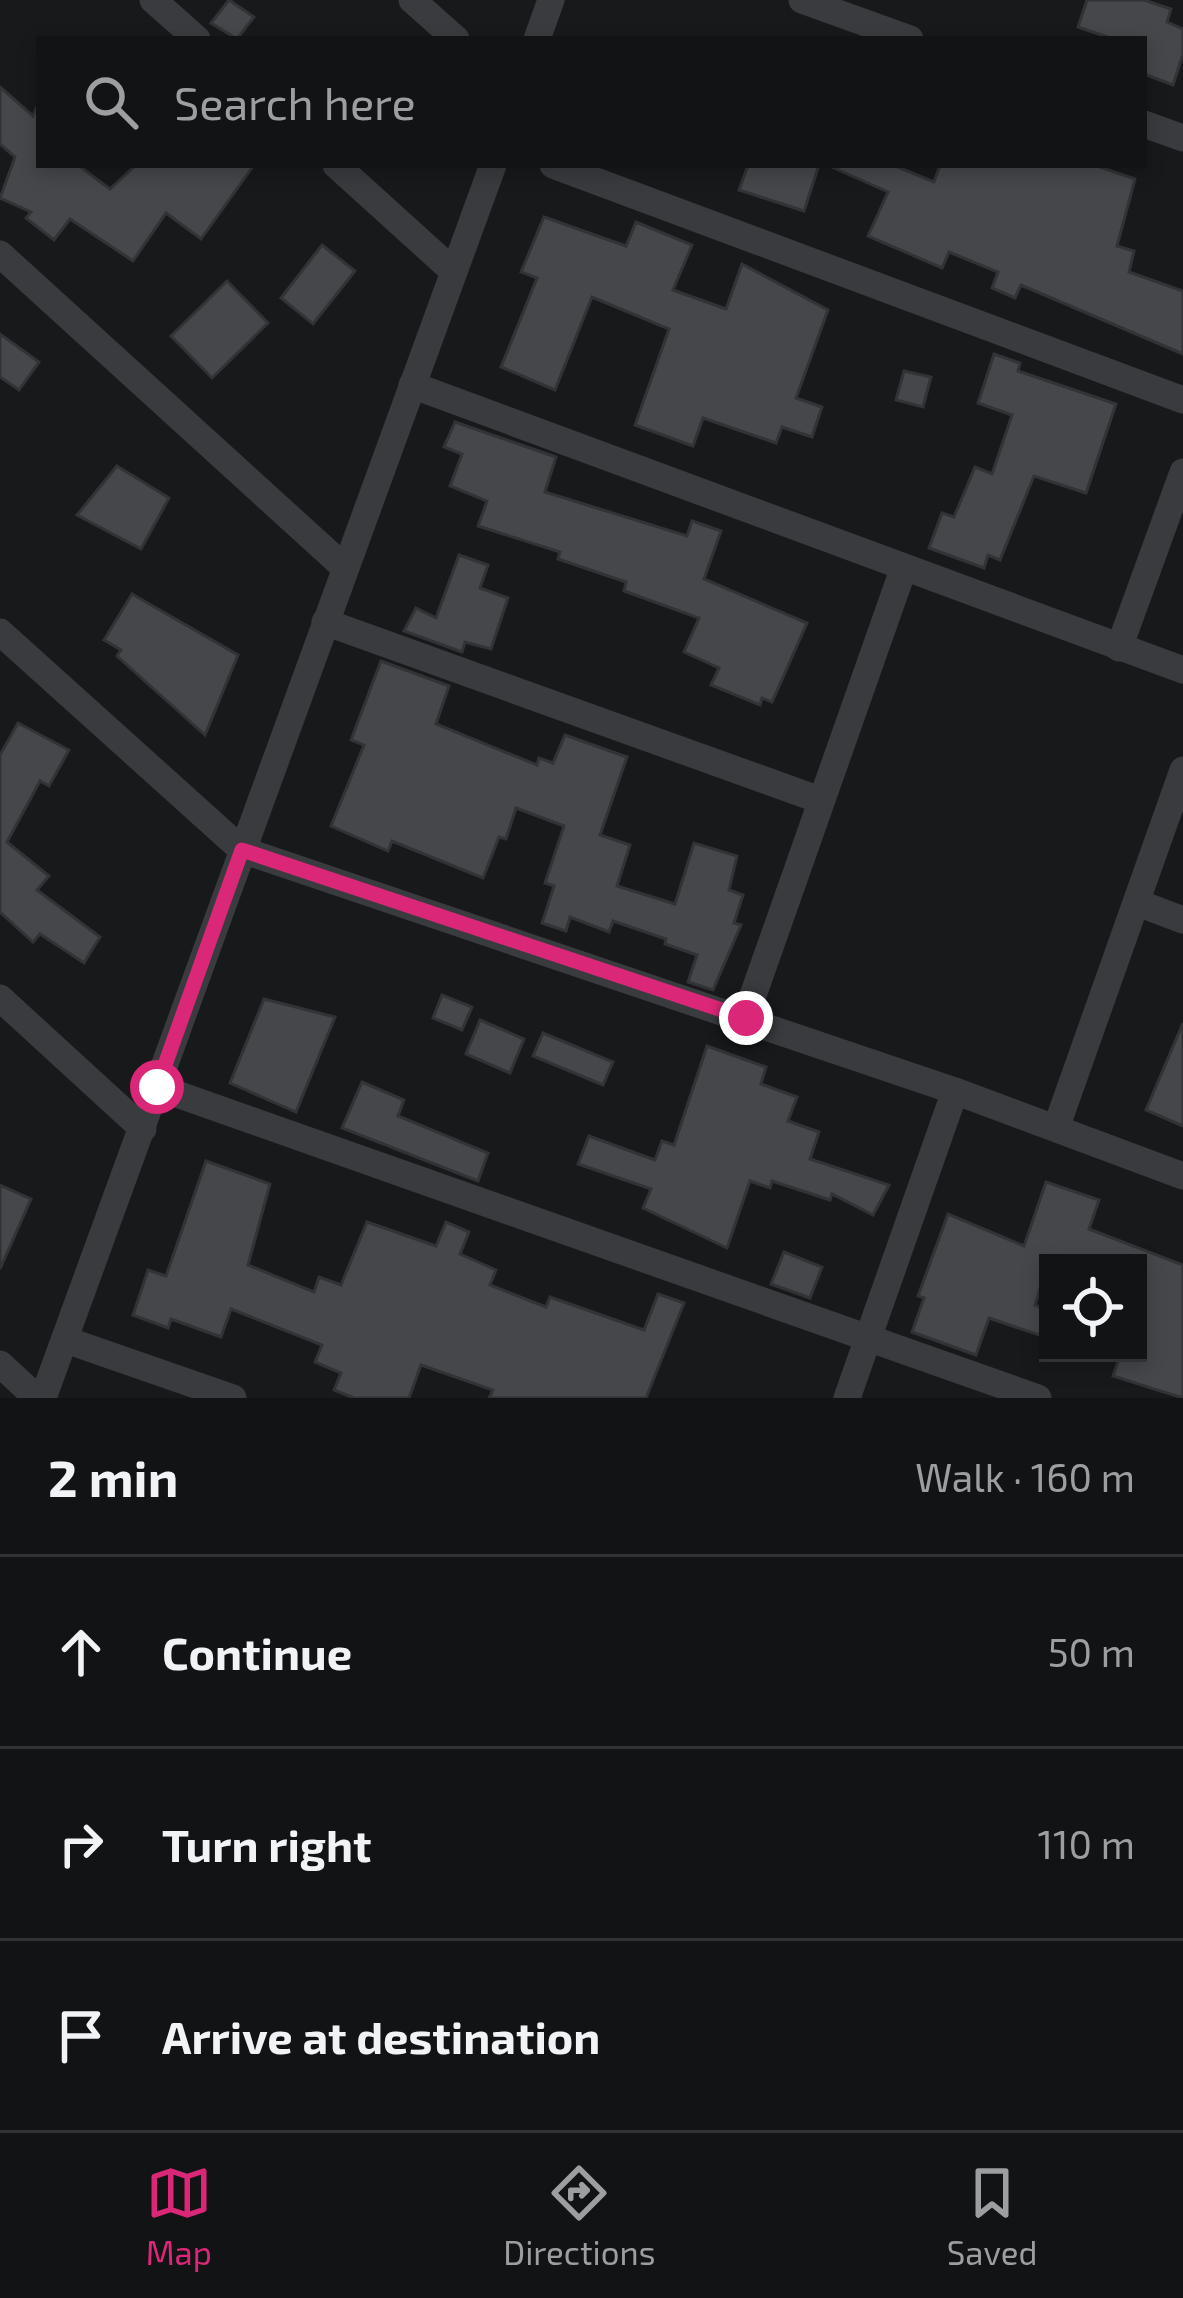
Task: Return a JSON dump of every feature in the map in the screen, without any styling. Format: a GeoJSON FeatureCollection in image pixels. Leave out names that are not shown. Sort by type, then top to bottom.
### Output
{"type":"FeatureCollection","features":[{"type":"Feature","properties":{"kind":"street"},"geometry":{"type":"LineString","coordinates":[[153,0],[193,36]]}},
{"type":"Feature","properties":{"kind":"street"},"geometry":{"type":"LineString","coordinates":[[412,0],[453,36]]}},
{"type":"Feature","properties":{"kind":"street"},"geometry":{"type":"LineString","coordinates":[[538,36],[551,0]]}},
{"type":"Feature","properties":{"kind":"street"},"geometry":{"type":"LineString","coordinates":[[802,0],[902,36]]}},
{"type":"Feature","properties":{"kind":"street"},"geometry":{"type":"LineString","coordinates":[[1147,125],[1183,138]]}},
{"type":"Feature","properties":{"kind":"street"},"geometry":{"type":"LineString","coordinates":[[339,168],[454,271]]}},
{"type":"Feature","properties":{"kind":"street"},"geometry":{"type":"LineString","coordinates":[[0,1364],[40,1398],[66,1340],[492,168]]}},
{"type":"Feature","properties":{"kind":"street"},"geometry":{"type":"LineString","coordinates":[[561,168],[1183,400]]}},
{"type":"Feature","properties":{"kind":"street"},"geometry":{"type":"LineString","coordinates":[[0,254],[345,568]]}},
{"type":"Feature","properties":{"kind":"street"},"geometry":{"type":"LineString","coordinates":[[412,385],[903,571],[1183,670]]}},
{"type":"Feature","properties":{"kind":"street"},"geometry":{"type":"LineString","coordinates":[[1119,647],[1183,472]]}},
{"type":"Feature","properties":{"kind":"street"},"geometry":{"type":"LineString","coordinates":[[746,1018],[903,571]]}},
{"type":"Feature","properties":{"kind":"street"},"geometry":{"type":"LineString","coordinates":[[326,622],[820,800]]}},
{"type":"Feature","properties":{"kind":"street"},"geometry":{"type":"LineString","coordinates":[[0,632],[242,850],[955,1090],[1183,1176]]}},
{"type":"Feature","properties":{"kind":"street"},"geometry":{"type":"LineString","coordinates":[[1056,1128],[1183,770]]}},
{"type":"Feature","properties":{"kind":"street"},"geometry":{"type":"LineString","coordinates":[[1138,903],[1183,920]]}},
{"type":"Feature","properties":{"kind":"street"},"geometry":{"type":"LineString","coordinates":[[0,998],[143,1129]]}},
{"type":"Feature","properties":{"kind":"street"},"geometry":{"type":"LineString","coordinates":[[157,1087],[1038,1398]]}},
{"type":"Feature","properties":{"kind":"street"},"geometry":{"type":"LineString","coordinates":[[847,1398],[955,1090]]}},
{"type":"Feature","properties":{"kind":"street"},"geometry":{"type":"LineString","coordinates":[[66,1340],[233,1398]]}},
{"type":"Feature","properties":{"kind":"building"},"geometry":{"type":"Polygon","coordinates":[[[229,0],[254,17],[239,36],[211,23],[229,0]]]}},
{"type":"Feature","properties":{"kind":"building"},"geometry":{"type":"Polygon","coordinates":[[[1087,0],[1144,0],[1171,9],[1167,22],[1183,29],[1183,54],[1173,85],[1147,75],[1147,36],[1104,36],[1078,27],[1087,0]]]}},
{"type":"Feature","properties":{"kind":"building"},"geometry":{"type":"Polygon","coordinates":[[[0,87],[33,116],[36,109],[36,168],[82,168],[110,189],[133,168],[252,168],[201,239],[166,213],[133,261],[70,219],[54,240],[26,218],[31,212],[0,198],[15,157],[0,144],[0,87]]]}},
{"type":"Feature","properties":{"kind":"building"},"geometry":{"type":"Polygon","coordinates":[[[747,168],[818,168],[804,211],[739,190],[747,168]]]}},
{"type":"Feature","properties":{"kind":"building"},"geometry":{"type":"Polygon","coordinates":[[[834,168],[900,168],[934,182],[939,168],[1103,168],[1135,179],[1117,246],[1134,251],[1129,272],[1183,291],[1183,354],[1021,285],[1015,298],[992,288],[998,272],[949,252],[942,268],[868,236],[888,192],[834,168]]]}},
{"type":"Feature","properties":{"kind":"building"},"geometry":{"type":"Polygon","coordinates":[[[544,217],[626,246],[636,222],[692,245],[673,290],[726,309],[742,264],[828,310],[796,398],[822,407],[812,437],[782,427],[776,443],[703,418],[693,446],[635,425],[669,329],[592,297],[555,390],[501,367],[537,278],[521,272],[544,217]]]}},
{"type":"Feature","properties":{"kind":"building"},"geometry":{"type":"Polygon","coordinates":[[[322,245],[355,271],[313,324],[281,298],[322,245]]]}},
{"type":"Feature","properties":{"kind":"building"},"geometry":{"type":"Polygon","coordinates":[[[227,281],[268,323],[212,378],[171,336],[227,281]]]}},
{"type":"Feature","properties":{"kind":"building"},"geometry":{"type":"Polygon","coordinates":[[[0,334],[39,362],[19,390],[0,377],[0,334]]]}},
{"type":"Feature","properties":{"kind":"building"},"geometry":{"type":"Polygon","coordinates":[[[994,354],[1020,363],[1018,371],[1116,404],[1086,493],[1034,476],[1000,560],[988,555],[984,568],[929,548],[942,513],[954,517],[975,467],[992,474],[1012,415],[978,403],[994,354]]]}},
{"type":"Feature","properties":{"kind":"building"},"geometry":{"type":"Polygon","coordinates":[[[904,371],[931,377],[923,407],[896,400],[904,371]]]}},
{"type":"Feature","properties":{"kind":"building"},"geometry":{"type":"Polygon","coordinates":[[[455,422],[556,457],[545,492],[687,536],[692,521],[721,531],[704,579],[807,623],[772,702],[762,698],[760,705],[711,685],[719,668],[684,652],[699,618],[624,591],[626,582],[558,559],[560,552],[478,526],[487,501],[450,486],[462,454],[444,447],[455,422]]]}},
{"type":"Feature","properties":{"kind":"building"},"geometry":{"type":"Polygon","coordinates":[[[117,466],[169,498],[141,549],[77,515],[117,466]]]}},
{"type":"Feature","properties":{"kind":"building"},"geometry":{"type":"Polygon","coordinates":[[[459,555],[488,565],[480,588],[508,598],[491,649],[465,642],[462,652],[404,631],[416,608],[436,618],[459,555]]]}},
{"type":"Feature","properties":{"kind":"building"},"geometry":{"type":"Polygon","coordinates":[[[132,594],[238,655],[205,735],[117,656],[121,650],[104,640],[132,594]]]}},
{"type":"Feature","properties":{"kind":"building"},"geometry":{"type":"Polygon","coordinates":[[[381,661],[449,686],[436,724],[537,765],[539,758],[553,763],[565,735],[627,757],[600,835],[630,845],[617,886],[675,904],[694,843],[737,856],[729,890],[743,895],[734,923],[741,925],[713,990],[688,982],[697,955],[665,944],[666,939],[613,921],[609,932],[570,917],[566,931],[542,923],[554,886],[545,883],[564,826],[516,808],[506,839],[499,837],[483,878],[392,841],[388,851],[331,826],[364,745],[351,740],[381,661]]]}},
{"type":"Feature","properties":{"kind":"building"},"geometry":{"type":"Polygon","coordinates":[[[18,723],[69,750],[49,786],[40,781],[7,842],[49,876],[37,890],[100,937],[84,963],[40,934],[33,942],[0,912],[0,755],[18,723]]]}},
{"type":"Feature","properties":{"kind":"building"},"geometry":{"type":"Polygon","coordinates":[[[442,995],[472,1007],[462,1030],[433,1018],[442,995]]]}},
{"type":"Feature","properties":{"kind":"building"},"geometry":{"type":"Polygon","coordinates":[[[264,999],[335,1017],[296,1112],[230,1083],[264,999]]]}},
{"type":"Feature","properties":{"kind":"building"},"geometry":{"type":"Polygon","coordinates":[[[480,1020],[524,1039],[510,1073],[466,1054],[480,1020]]]}},
{"type":"Feature","properties":{"kind":"building"},"geometry":{"type":"Polygon","coordinates":[[[1183,1023],[1183,1126],[1146,1110],[1183,1023]]]}},
{"type":"Feature","properties":{"kind":"building"},"geometry":{"type":"Polygon","coordinates":[[[543,1033],[613,1062],[603,1085],[533,1056],[543,1033]]]}},
{"type":"Feature","properties":{"kind":"building"},"geometry":{"type":"Polygon","coordinates":[[[707,1046],[766,1067],[761,1084],[797,1097],[788,1121],[819,1132],[810,1159],[889,1185],[873,1215],[832,1194],[830,1200],[772,1181],[770,1188],[750,1181],[727,1248],[643,1208],[651,1189],[578,1164],[589,1136],[655,1160],[662,1141],[674,1145],[707,1046]]]}},
{"type":"Feature","properties":{"kind":"building"},"geometry":{"type":"Polygon","coordinates":[[[362,1082],[404,1100],[398,1116],[488,1153],[478,1181],[342,1128],[362,1082]]]}},
{"type":"Feature","properties":{"kind":"building"},"geometry":{"type":"Polygon","coordinates":[[[206,1161],[270,1184],[248,1265],[314,1292],[319,1277],[341,1285],[367,1222],[436,1246],[446,1222],[469,1232],[460,1254],[496,1270],[490,1285],[546,1307],[550,1297],[644,1330],[658,1294],[684,1303],[646,1398],[489,1398],[493,1390],[421,1365],[409,1398],[354,1398],[334,1390],[341,1373],[315,1362],[322,1345],[231,1309],[221,1337],[171,1319],[168,1328],[133,1315],[148,1270],[166,1276],[206,1161]]]}},
{"type":"Feature","properties":{"kind":"building"},"geometry":{"type":"Polygon","coordinates":[[[1046,1182],[1099,1200],[1089,1229],[1183,1265],[1183,1398],[1113,1376],[1118,1362],[1147,1362],[1147,1254],[1039,1254],[1035,1305],[1039,1307],[1039,1335],[989,1318],[976,1355],[912,1332],[924,1298],[918,1296],[948,1214],[1024,1246],[1046,1182]]]}},
{"type":"Feature","properties":{"kind":"building"},"geometry":{"type":"Polygon","coordinates":[[[0,1185],[31,1199],[0,1269],[0,1185]]]}},
{"type":"Feature","properties":{"kind":"building"},"geometry":{"type":"Polygon","coordinates":[[[784,1252],[822,1267],[810,1298],[771,1284],[784,1252]]]}},
{"type":"Feature","properties":{"kind":"route"},"geometry":{"type":"LineString","coordinates":[[157,1087],[242,850],[746,1018]]}}]}
